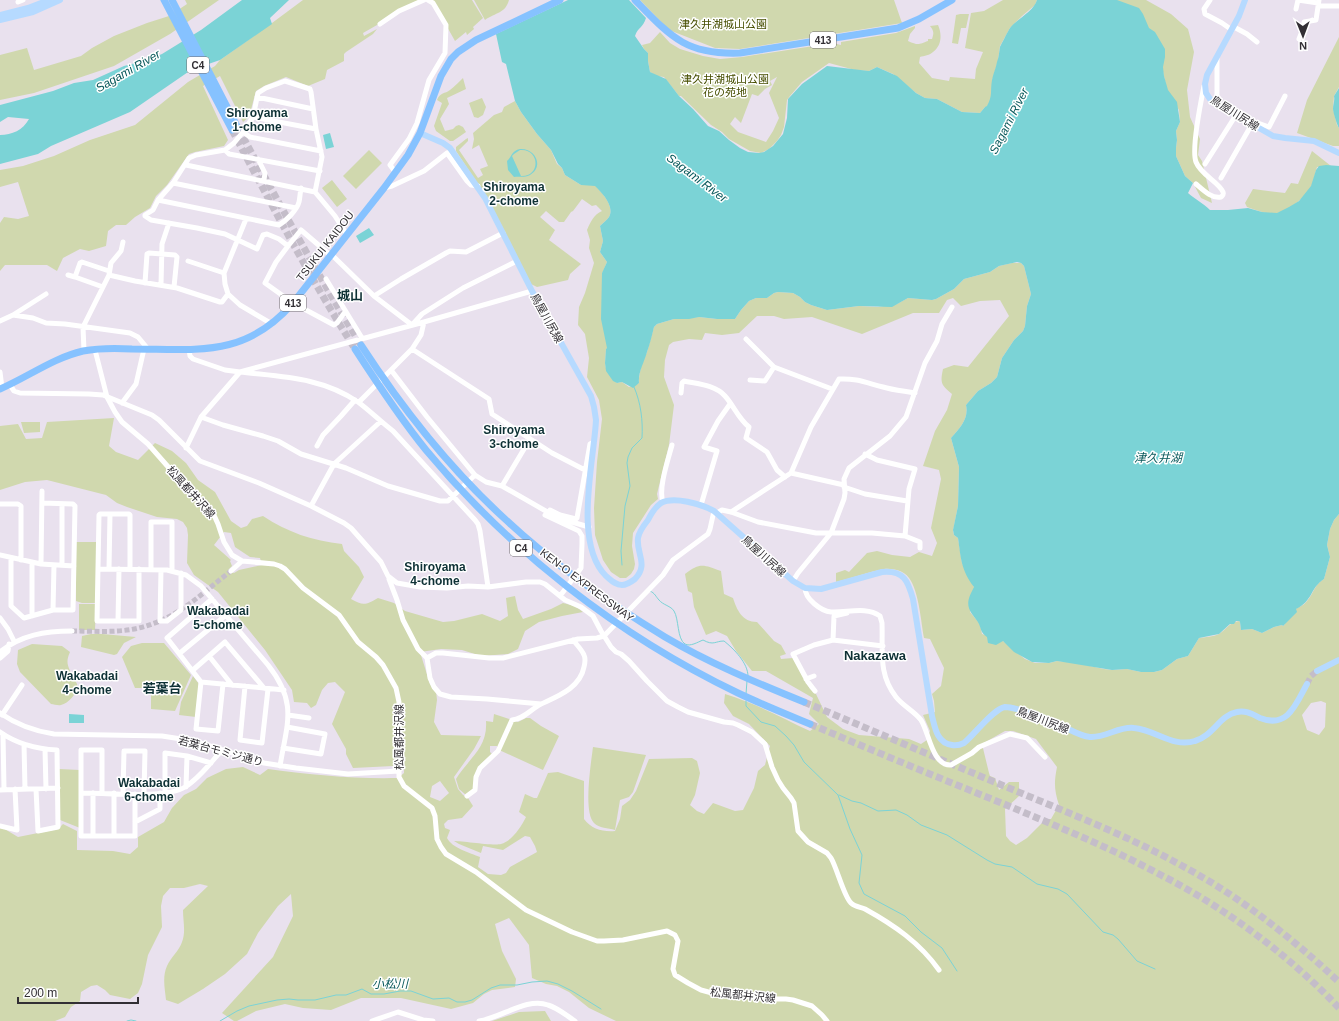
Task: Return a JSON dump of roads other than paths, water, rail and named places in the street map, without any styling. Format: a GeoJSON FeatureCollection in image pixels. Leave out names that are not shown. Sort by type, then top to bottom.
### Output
{"type":"FeatureCollection","features":[{"type":"Feature","properties":{"kind":"highway","name":"C4"},"geometry":{"type":"LineString","coordinates":[[164,0],[238,130]]}},
{"type":"Feature","properties":{"kind":"highway","name":"C4"},"geometry":{"type":"LineString","coordinates":[[172,0],[238,130]]}},
{"type":"Feature","properties":{"kind":"highway","name":"TSUKUI KAIDOU"},"geometry":{"type":"LineString","coordinates":[[1,388],[10,385],[58,360],[84,351],[103,349],[219,348],[232,345],[252,337],[272,324],[293,303],[396,173],[408,155],[420,132],[441,76],[447,65],[458,52],[476,40],[560,0]]}},
{"type":"Feature","properties":{"kind":"highway","name":"413"},"geometry":{"type":"LineString","coordinates":[[635,0],[664,30],[680,41],[704,51],[726,54],[898,28],[919,20],[952,0]]}},
{"type":"Feature","properties":{"kind":"highway","name":"KEN-O EXPRESSWAY"},"geometry":{"type":"LineString","coordinates":[[359,344],[392,391],[432,443],[474,489],[504,519],[533,544],[566,570],[616,605],[666,637],[738,675],[804,702]]}},
{"type":"Feature","properties":{"kind":"highway","name":"KEN-O EXPRESSWAY"},"geometry":{"type":"LineString","coordinates":[[359,344],[385,395],[425,448],[467,496],[522,550],[554,577],[610,618],[661,651],[738,693],[810,724]]}},
{"type":"Feature","properties":{"kind":"main road"},"geometry":{"type":"LineString","coordinates":[[0,15],[24,9],[49,0]]}},
{"type":"Feature","properties":{"kind":"main road"},"geometry":{"type":"LineString","coordinates":[[0,20],[34,12],[60,0]]}},
{"type":"Feature","properties":{"kind":"main road","name":"鳥屋川尻線"},"geometry":{"type":"LineString","coordinates":[[1246,0],[1233,28],[1208,73],[1205,83],[1205,90],[1208,96],[1217,104],[1273,136],[1314,141],[1339,153]]}},
{"type":"Feature","properties":{"kind":"main road","name":"鳥屋川尻線"},"geometry":{"type":"LineString","coordinates":[[420,132],[448,146],[478,186],[488,202],[532,291],[591,396],[596,417],[588,498],[589,527],[592,551],[598,566],[613,582],[620,585],[627,584],[636,578],[642,566],[638,543],[639,535],[655,508],[663,502],[672,500],[701,505],[715,512],[793,581],[806,588],[821,589],[886,572],[899,574],[907,580],[913,599],[934,725],[939,738],[944,743],[949,744],[960,745],[997,710],[1006,707],[1037,715],[1089,737],[1134,728],[1175,742],[1188,742],[1207,736],[1227,716],[1236,712],[1246,712],[1269,720],[1282,719],[1289,715],[1295,708],[1306,684]]}},
{"type":"Feature","properties":{"kind":"main road"},"geometry":{"type":"LineString","coordinates":[[1317,671],[1339,660]]}},
{"type":"Feature","properties":{"kind":"street"},"geometry":{"type":"LineString","coordinates":[[380,24],[399,11],[424,0]]}},
{"type":"Feature","properties":{"kind":"street"},"geometry":{"type":"LineString","coordinates":[[396,173],[390,165],[409,139],[417,123],[429,80],[445,54],[446,25],[433,3],[428,0]]}},
{"type":"Feature","properties":{"kind":"street"},"geometry":{"type":"LineString","coordinates":[[1210,0],[1204,9],[1205,14],[1247,34],[1257,42]]}},
{"type":"Feature","properties":{"kind":"street"},"geometry":{"type":"LineString","coordinates":[[1296,9],[1298,0],[1339,6]]}},
{"type":"Feature","properties":{"kind":"street"},"geometry":{"type":"LineString","coordinates":[[1298,39],[1303,29],[1304,22],[1316,20],[1318,3]]}},
{"type":"Feature","properties":{"kind":"street"},"geometry":{"type":"LineString","coordinates":[[1217,56],[1217,104]]}},
{"type":"Feature","properties":{"kind":"street"},"geometry":{"type":"LineString","coordinates":[[288,246],[279,239],[267,234],[263,235],[257,249],[224,234],[151,220],[145,215],[152,211],[158,200],[173,183],[190,158],[196,155],[225,150],[234,143],[238,130],[253,117],[258,93],[266,88],[287,81],[310,89],[322,157],[315,192]]}},
{"type":"Feature","properties":{"kind":"street"},"geometry":{"type":"LineString","coordinates":[[1196,184],[1217,198],[1223,195],[1220,189],[1202,171],[1195,158],[1197,133],[1205,83]]}},
{"type":"Feature","properties":{"kind":"street"},"geometry":{"type":"LineString","coordinates":[[1221,178],[1252,124],[1257,122],[1269,127],[1284,96]]}},
{"type":"Feature","properties":{"kind":"street"},"geometry":{"type":"LineString","coordinates":[[258,98],[313,108]]}},
{"type":"Feature","properties":{"kind":"street"},"geometry":{"type":"LineString","coordinates":[[1205,164],[1236,115]]}},
{"type":"Feature","properties":{"kind":"street"},"geometry":{"type":"LineString","coordinates":[[253,117],[316,129]]}},
{"type":"Feature","properties":{"kind":"street"},"geometry":{"type":"LineString","coordinates":[[238,130],[250,137],[321,151]]}},
{"type":"Feature","properties":{"kind":"street"},"geometry":{"type":"LineString","coordinates":[[225,150],[230,154],[320,171]]}},
{"type":"Feature","properties":{"kind":"street"},"geometry":{"type":"LineString","coordinates":[[384,188],[392,186],[424,171],[447,153],[467,181],[471,185],[478,186]]}},
{"type":"Feature","properties":{"kind":"street"},"geometry":{"type":"LineString","coordinates":[[258,159],[265,173],[264,180]]}},
{"type":"Feature","properties":{"kind":"street"},"geometry":{"type":"LineString","coordinates":[[186,165],[264,180],[315,192],[335,216],[347,235]]}},
{"type":"Feature","properties":{"kind":"street"},"geometry":{"type":"LineString","coordinates":[[173,183],[296,208]]}},
{"type":"Feature","properties":{"kind":"street"},"geometry":{"type":"LineString","coordinates":[[158,200],[279,224],[296,208],[299,203],[301,188]]}},
{"type":"Feature","properties":{"kind":"street"},"geometry":{"type":"LineString","coordinates":[[246,218],[224,273],[225,284],[228,294],[240,304],[272,324]]}},
{"type":"Feature","properties":{"kind":"street"},"geometry":{"type":"LineString","coordinates":[[161,285],[162,244],[169,223]]}},
{"type":"Feature","properties":{"kind":"street"},"geometry":{"type":"LineString","coordinates":[[345,312],[334,325],[293,303],[266,283],[276,262],[301,230],[328,254],[332,254],[374,296],[412,325]]}},
{"type":"Feature","properties":{"kind":"street"},"geometry":{"type":"LineString","coordinates":[[374,296],[446,252],[466,252],[503,233]]}},
{"type":"Feature","properties":{"kind":"street"},"geometry":{"type":"LineString","coordinates":[[84,351],[83,327],[103,287],[111,264],[121,251],[123,242]]}},
{"type":"Feature","properties":{"kind":"street"},"geometry":{"type":"LineString","coordinates":[[145,283],[147,254],[162,253],[175,255],[177,257],[174,287]]}},
{"type":"Feature","properties":{"kind":"street"},"geometry":{"type":"LineString","coordinates":[[188,261],[224,273]]}},
{"type":"Feature","properties":{"kind":"street"},"geometry":{"type":"LineString","coordinates":[[75,277],[80,263],[82,262],[109,273],[145,283],[174,287],[220,302],[222,302],[228,294]]}},
{"type":"Feature","properties":{"kind":"street"},"geometry":{"type":"LineString","coordinates":[[412,325],[422,314],[463,288],[517,262]]}},
{"type":"Feature","properties":{"kind":"street"},"geometry":{"type":"LineString","coordinates":[[68,275],[103,287]]}},
{"type":"Feature","properties":{"kind":"street"},"geometry":{"type":"LineString","coordinates":[[326,283],[333,296],[345,312],[359,344]]}},
{"type":"Feature","properties":{"kind":"street"},"geometry":{"type":"LineString","coordinates":[[186,448],[201,417],[240,372],[359,344],[412,325],[532,291]]}},
{"type":"Feature","properties":{"kind":"street"},"geometry":{"type":"LineString","coordinates":[[0,321],[13,315],[46,294]]}},
{"type":"Feature","properties":{"kind":"street"},"geometry":{"type":"LineString","coordinates":[[793,581],[831,534],[844,499],[844,479],[849,468],[890,436],[903,422],[910,409],[925,363],[937,341],[942,324],[952,307]]}},
{"type":"Feature","properties":{"kind":"street"},"geometry":{"type":"LineString","coordinates":[[13,315],[34,318],[46,323],[130,333],[138,337],[146,349],[140,363],[136,384],[122,403]]}},
{"type":"Feature","properties":{"kind":"street"},"geometry":{"type":"LineString","coordinates":[[316,446],[323,435],[412,349],[421,335],[424,322]]}},
{"type":"Feature","properties":{"kind":"street"},"geometry":{"type":"LineString","coordinates":[[746,339],[774,367],[832,389]]}},
{"type":"Feature","properties":{"kind":"street"},"geometry":{"type":"LineString","coordinates":[[189,349],[190,356],[193,360],[225,370],[298,379],[326,385],[357,401],[380,422],[393,431],[454,494],[478,524],[488,587]]}},
{"type":"Feature","properties":{"kind":"street"},"geometry":{"type":"LineString","coordinates":[[412,349],[489,400],[492,414],[552,453],[585,470]]}},
{"type":"Feature","properties":{"kind":"street","name":"松風都井沢線"},"geometry":{"type":"LineString","coordinates":[[95,350],[108,397],[115,412],[122,422],[148,444],[185,486],[213,513],[226,547],[232,554],[242,561],[274,564],[285,569],[304,588],[339,615],[358,642],[383,665],[396,688],[399,702],[399,777],[404,786],[430,804],[435,816],[437,839],[446,854],[476,872],[526,910],[572,932],[597,941],[604,942],[623,940],[670,932],[675,935],[678,942],[674,969],[675,975],[706,992],[770,999],[786,998],[812,1006],[818,1010],[827,1021]]}},
{"type":"Feature","properties":{"kind":"street"},"geometry":{"type":"LineString","coordinates":[[750,380],[765,381],[774,367]]}},
{"type":"Feature","properties":{"kind":"street"},"geometry":{"type":"LineString","coordinates":[[390,371],[474,476],[486,482],[502,486],[558,518],[589,527]]}},
{"type":"Feature","properties":{"kind":"street"},"geometry":{"type":"LineString","coordinates":[[0,372],[1,388]]}},
{"type":"Feature","properties":{"kind":"street"},"geometry":{"type":"LineString","coordinates":[[731,512],[791,473],[811,426],[839,378],[851,378],[883,387],[915,393]]}},
{"type":"Feature","properties":{"kind":"street"},"geometry":{"type":"LineString","coordinates":[[681,393],[682,381],[712,387],[721,392],[738,417],[749,427],[746,438],[767,452],[776,470],[784,477]]}},
{"type":"Feature","properties":{"kind":"street"},"geometry":{"type":"LineString","coordinates":[[10,385],[14,391],[20,393],[94,394],[108,397],[157,418],[200,461],[259,483],[335,518],[351,528],[381,562],[388,576],[403,620],[418,649],[427,658],[428,673],[437,692],[442,695],[541,704]]}},
{"type":"Feature","properties":{"kind":"street"},"geometry":{"type":"LineString","coordinates":[[701,505],[717,451],[704,447],[718,421],[730,404]]}},
{"type":"Feature","properties":{"kind":"street"},"geometry":{"type":"LineString","coordinates":[[201,417],[278,441],[301,454],[334,464],[388,486],[440,501],[448,501],[474,476]]}},
{"type":"Feature","properties":{"kind":"street"},"geometry":{"type":"LineString","coordinates":[[311,506],[334,464],[380,422]]}},
{"type":"Feature","properties":{"kind":"street"},"geometry":{"type":"LineString","coordinates":[[502,486],[530,439]]}},
{"type":"Feature","properties":{"kind":"street"},"geometry":{"type":"LineString","coordinates":[[538,507],[544,506],[560,515],[577,519],[590,444],[594,442]]}},
{"type":"Feature","properties":{"kind":"street"},"geometry":{"type":"LineString","coordinates":[[663,502],[661,496],[662,484],[672,445]]}},
{"type":"Feature","properties":{"kind":"street"},"geometry":{"type":"LineString","coordinates":[[865,454],[883,462],[915,469],[907,501],[905,536]]}},
{"type":"Feature","properties":{"kind":"street"},"geometry":{"type":"LineString","coordinates":[[791,473],[844,486],[865,494],[907,501]]}},
{"type":"Feature","properties":{"kind":"street"},"geometry":{"type":"LineString","coordinates":[[41,564],[42,491]]}},
{"type":"Feature","properties":{"kind":"street"},"geometry":{"type":"LineString","coordinates":[[11,558],[11,606],[24,618],[54,610],[72,610],[74,608],[75,506],[73,504],[42,503]]}},
{"type":"Feature","properties":{"kind":"street"},"geometry":{"type":"LineString","coordinates":[[0,504],[18,504],[21,506],[21,560]]}},
{"type":"Feature","properties":{"kind":"street"},"geometry":{"type":"LineString","coordinates":[[62,504],[62,565]]}},
{"type":"Feature","properties":{"kind":"street"},"geometry":{"type":"LineString","coordinates":[[538,507],[547,516],[580,533],[582,544],[582,564],[562,594]]}},
{"type":"Feature","properties":{"kind":"street"},"geometry":{"type":"LineString","coordinates":[[427,658],[436,653],[443,653],[503,658],[574,640],[604,636],[654,585],[673,560],[708,534],[715,512],[722,510],[758,522],[816,533],[872,533],[905,536],[920,542],[920,548]]}},
{"type":"Feature","properties":{"kind":"street"},"geometry":{"type":"LineString","coordinates":[[109,569],[110,514]]}},
{"type":"Feature","properties":{"kind":"street"},"geometry":{"type":"LineString","coordinates":[[130,569],[130,515],[98,515],[97,621],[139,621],[140,569]]}},
{"type":"Feature","properties":{"kind":"street"},"geometry":{"type":"LineString","coordinates":[[151,569],[151,522],[172,522],[172,571]]}},
{"type":"Feature","properties":{"kind":"street"},"geometry":{"type":"LineString","coordinates":[[0,555],[32,563],[74,566]]}},
{"type":"Feature","properties":{"kind":"street"},"geometry":{"type":"LineString","coordinates":[[231,571],[242,561]]}},
{"type":"Feature","properties":{"kind":"street"},"geometry":{"type":"LineString","coordinates":[[32,563],[32,616]]}},
{"type":"Feature","properties":{"kind":"street"},"geometry":{"type":"LineString","coordinates":[[54,565],[54,610]]}},
{"type":"Feature","properties":{"kind":"street"},"geometry":{"type":"LineString","coordinates":[[98,569],[151,569],[181,573],[196,582],[212,599],[273,671],[284,690],[288,704],[288,715],[280,766]]}},
{"type":"Feature","properties":{"kind":"street"},"geometry":{"type":"LineString","coordinates":[[118,621],[119,569]]}},
{"type":"Feature","properties":{"kind":"street"},"geometry":{"type":"LineString","coordinates":[[161,570],[160,621],[167,621],[181,610],[181,573]]}},
{"type":"Feature","properties":{"kind":"street"},"geometry":{"type":"LineString","coordinates":[[388,576],[397,583],[420,587],[488,587],[526,582],[540,582],[562,594],[568,601],[581,607],[592,615],[604,636],[616,652],[621,654],[629,661],[659,693],[674,705],[688,712],[738,725],[752,732],[763,741],[778,780],[792,798],[798,831],[808,842],[827,853],[831,858],[846,895],[851,903],[864,908],[894,926],[917,944],[929,956],[939,970]]}},
{"type":"Feature","properties":{"kind":"street"},"geometry":{"type":"LineString","coordinates":[[806,588],[805,592],[810,600],[830,612],[863,611],[873,612],[880,616],[882,623],[883,670],[886,683],[896,698],[924,724],[934,753],[943,763],[951,765],[972,753],[979,747],[1010,734],[1027,738],[1046,757]]}},
{"type":"Feature","properties":{"kind":"street"},"geometry":{"type":"LineString","coordinates":[[212,599],[167,638],[201,682],[196,728],[218,731],[223,684]]}},
{"type":"Feature","properties":{"kind":"street"},"geometry":{"type":"LineString","coordinates":[[833,640],[834,616],[846,614],[849,611]]}},
{"type":"Feature","properties":{"kind":"street"},"geometry":{"type":"LineString","coordinates":[[180,653],[226,615]]}},
{"type":"Feature","properties":{"kind":"street"},"geometry":{"type":"LineString","coordinates":[[0,618],[8,629],[12,643],[8,651],[0,658]]}},
{"type":"Feature","properties":{"kind":"street"},"geometry":{"type":"LineString","coordinates":[[0,652],[12,643],[43,633],[72,631]]}},
{"type":"Feature","properties":{"kind":"street"},"geometry":{"type":"LineString","coordinates":[[467,796],[475,790],[476,777],[482,765],[501,747],[512,720],[520,719],[541,704],[551,700],[574,685],[582,675],[585,657],[574,640]]}},
{"type":"Feature","properties":{"kind":"street"},"geometry":{"type":"LineString","coordinates":[[815,691],[806,679],[793,654],[814,645],[833,640],[883,646]]}},
{"type":"Feature","properties":{"kind":"street"},"geometry":{"type":"LineString","coordinates":[[192,670],[225,642],[266,688],[262,743],[240,740],[245,686]]}},
{"type":"Feature","properties":{"kind":"street"},"geometry":{"type":"LineString","coordinates":[[209,656],[232,685]]}},
{"type":"Feature","properties":{"kind":"street"},"geometry":{"type":"LineString","coordinates":[[806,679],[814,676]]}},
{"type":"Feature","properties":{"kind":"street"},"geometry":{"type":"LineString","coordinates":[[201,682],[284,690]]}},
{"type":"Feature","properties":{"kind":"street"},"geometry":{"type":"LineString","coordinates":[[1,714],[22,685]]}},
{"type":"Feature","properties":{"kind":"street","name":"若葉台モミジ通り"},"geometry":{"type":"LineString","coordinates":[[1,714],[20,725],[42,733],[162,736],[194,741],[249,759],[280,766],[348,774],[399,771]]}},
{"type":"Feature","properties":{"kind":"street"},"geometry":{"type":"LineString","coordinates":[[288,715],[309,718]]}},
{"type":"Feature","properties":{"kind":"street"},"geometry":{"type":"LineString","coordinates":[[283,748],[321,754],[324,734],[287,727]]}},
{"type":"Feature","properties":{"kind":"street"},"geometry":{"type":"LineString","coordinates":[[36,789],[38,831],[58,827],[58,788],[57,750],[24,744],[1,733],[2,789],[58,788]]}},
{"type":"Feature","properties":{"kind":"street"},"geometry":{"type":"LineString","coordinates":[[24,744],[25,789]]}},
{"type":"Feature","properties":{"kind":"street"},"geometry":{"type":"LineString","coordinates":[[45,749],[46,788]]}},
{"type":"Feature","properties":{"kind":"street"},"geometry":{"type":"LineString","coordinates":[[102,793],[102,750],[81,750],[81,836],[135,836],[135,794]]}},
{"type":"Feature","properties":{"kind":"street"},"geometry":{"type":"LineString","coordinates":[[124,793],[124,750],[145,751],[144,794]]}},
{"type":"Feature","properties":{"kind":"street"},"geometry":{"type":"LineString","coordinates":[[82,793],[144,794],[176,791],[186,787],[222,750]]}},
{"type":"Feature","properties":{"kind":"street"},"geometry":{"type":"LineString","coordinates":[[135,822],[160,809],[165,753],[187,756],[211,763]]}},
{"type":"Feature","properties":{"kind":"street"},"geometry":{"type":"LineString","coordinates":[[186,787],[187,756]]}},
{"type":"Feature","properties":{"kind":"street"},"geometry":{"type":"LineString","coordinates":[[0,826],[17,830],[16,789]]}},
{"type":"Feature","properties":{"kind":"street"},"geometry":{"type":"LineString","coordinates":[[93,793],[93,836]]}},
{"type":"Feature","properties":{"kind":"street"},"geometry":{"type":"LineString","coordinates":[[114,793],[114,836]]}},
{"type":"Feature","properties":{"kind":"street"},"geometry":{"type":"LineString","coordinates":[[479,1021],[491,1019],[524,1006],[542,1003],[555,1008],[575,1021]]}},
{"type":"Feature","properties":{"kind":"street"},"geometry":{"type":"LineString","coordinates":[[372,1021],[398,1012],[423,1020],[433,1021]]}},
{"type":"Feature","properties":{"kind":"water","name":"Sagami River"},"geometry":{"type":"Polygon","coordinates":[[[242,0],[289,0],[270,18],[272,24],[220,60],[191,70],[130,112],[51,146],[38,154],[0,164],[0,135],[17,131],[27,123],[29,119],[8,117],[0,122],[0,105],[53,91],[74,83],[93,80],[124,66],[147,60],[162,54],[201,30],[242,0]]]}},
{"type":"Feature","properties":{"kind":"water","name":"津久井湖"},"geometry":{"type":"Polygon","coordinates":[[[568,0],[629,0],[646,18],[635,36],[648,53],[650,72],[666,79],[679,96],[708,126],[719,131],[740,148],[748,152],[759,153],[764,152],[773,146],[783,134],[787,118],[788,99],[802,84],[827,66],[869,71],[877,67],[897,76],[916,93],[925,98],[937,99],[962,112],[980,113],[987,106],[991,96],[992,78],[1000,47],[1010,28],[1032,8],[1037,0],[1117,0],[1139,8],[1149,28],[1155,32],[1165,49],[1163,67],[1164,76],[1168,90],[1177,102],[1180,122],[1176,131],[1176,156],[1185,176],[1193,183],[1188,193],[1210,210],[1248,208],[1262,212],[1277,213],[1299,201],[1311,186],[1316,170],[1319,166],[1339,166],[1339,514],[1334,520],[1330,529],[1327,545],[1330,557],[1324,579],[1316,586],[1306,602],[1296,609],[1297,612],[1283,626],[1274,627],[1262,633],[1252,629],[1241,630],[1240,622],[1236,621],[1234,624],[1230,624],[1219,634],[1199,638],[1188,656],[1177,659],[1162,670],[1154,672],[1141,672],[1127,669],[1112,670],[1057,661],[1049,663],[1032,662],[1014,652],[1003,641],[996,645],[988,643],[987,637],[982,632],[968,604],[969,597],[974,587],[964,570],[958,538],[954,535],[953,530],[958,506],[959,467],[951,438],[965,419],[967,410],[966,405],[978,391],[991,383],[997,377],[1002,358],[1014,340],[1023,331],[1025,326],[1027,306],[1031,294],[1024,266],[1021,263],[1017,262],[999,266],[990,272],[964,279],[954,289],[936,299],[908,298],[892,307],[859,306],[827,310],[805,302],[793,293],[778,292],[767,298],[756,298],[749,301],[735,319],[699,317],[674,319],[657,324],[654,327],[640,371],[639,383],[633,388],[622,382],[617,383],[613,381],[606,371],[605,363],[607,348],[601,319],[602,273],[607,262],[600,252],[603,241],[600,226],[609,217],[609,204],[595,186],[581,185],[565,175],[551,150],[521,112],[515,101],[506,64],[502,62],[496,34],[568,0]]]}},
{"type":"Feature","properties":{"kind":"water"},"geometry":{"type":"Polygon","coordinates":[[[1339,88],[1339,128],[1333,109],[1334,96],[1339,88]]]}},
{"type":"Feature","properties":{"kind":"water"},"geometry":{"type":"Polygon","coordinates":[[[330,133],[334,147],[326,149],[323,135],[330,133]]]}},
{"type":"Feature","properties":{"kind":"water"},"geometry":{"type":"Polygon","coordinates":[[[520,149],[526,150],[530,152],[534,155],[537,163],[537,167],[530,175],[514,177],[508,170],[507,161],[517,150],[520,149]],[[520,150],[512,156],[521,176],[528,175],[535,168],[536,163],[534,158],[531,153],[520,150]]]}},
{"type":"Feature","properties":{"kind":"water"},"geometry":{"type":"Polygon","coordinates":[[[369,228],[374,235],[360,243],[356,236],[369,228]]]}},
{"type":"Feature","properties":{"kind":"water"},"geometry":{"type":"Polygon","coordinates":[[[69,714],[84,715],[84,723],[69,723],[69,714]]]}},
{"type":"Feature","properties":{"kind":"waterway"},"geometry":{"type":"LineString","coordinates":[[622,565],[621,551],[625,506],[630,486],[627,463],[632,448],[642,438],[641,412],[634,387]]}},
{"type":"Feature","properties":{"kind":"waterway"},"geometry":{"type":"LineString","coordinates":[[650,591],[661,602],[674,611],[679,633],[685,644],[692,645],[703,640],[712,643],[724,641],[743,661],[746,666],[748,676]]}},
{"type":"Feature","properties":{"kind":"waterway"},"geometry":{"type":"LineString","coordinates":[[746,694],[747,681]]}},
{"type":"Feature","properties":{"kind":"waterway"},"geometry":{"type":"LineString","coordinates":[[746,701],[746,706],[761,722],[775,726],[786,736],[794,745],[804,762],[838,795],[850,829],[862,855],[859,883],[864,894],[905,916],[921,932],[942,948],[957,971]]}},
{"type":"Feature","properties":{"kind":"waterway"},"geometry":{"type":"LineString","coordinates":[[839,795],[878,811],[896,810],[907,815],[921,825],[947,835],[995,864],[1012,867],[1037,884],[1058,889],[1067,894],[1103,932],[1113,935],[1118,939],[1137,961],[1155,969]]}},
{"type":"Feature","properties":{"kind":"waterway","name":"小松川"},"geometry":{"type":"LineString","coordinates":[[220,1021],[249,1006],[277,1000],[315,1000],[336,995],[346,995],[362,989],[371,994],[411,991],[433,999],[449,998],[457,1002],[465,1002],[472,1000],[491,988],[500,985],[517,985],[547,981],[558,984],[572,991],[601,1009]]}},
{"type":"Feature","properties":{"kind":"waterway","name":"小松川"},"geometry":{"type":"LineString","coordinates":[[127,1021],[136,1021]]}},
{"type":"Feature","properties":{"kind":"tunnel"},"geometry":{"type":"LineString","coordinates":[[238,128],[313,264],[361,345]]}},
{"type":"Feature","properties":{"kind":"tunnel"},"geometry":{"type":"LineString","coordinates":[[232,130],[276,213],[355,349]]}},
{"type":"Feature","properties":{"kind":"tunnel"},"geometry":{"type":"LineString","coordinates":[[72,631],[122,631],[142,627],[163,620],[184,608],[231,571]]}},
{"type":"Feature","properties":{"kind":"tunnel"},"geometry":{"type":"LineString","coordinates":[[1307,684],[1311,676],[1317,671]]}},
{"type":"Feature","properties":{"kind":"tunnel"},"geometry":{"type":"LineString","coordinates":[[804,702],[1097,825],[1166,857],[1228,893],[1248,907],[1286,935],[1339,982]]}},
{"type":"Feature","properties":{"kind":"tunnel"},"geometry":{"type":"LineString","coordinates":[[810,724],[1082,837],[1140,864],[1183,887],[1208,901],[1277,951],[1320,988],[1339,1008]]}},
{"type":"Feature","properties":{"kind":"district","name":"Shiroyama 1-chome"},"geometry":{"type":"Point","coordinates":[257,120]}},
{"type":"Feature","properties":{"kind":"district","name":"Shiroyama 2-chome"},"geometry":{"type":"Point","coordinates":[514,194]}},
{"type":"Feature","properties":{"kind":"district","name":"城山"},"geometry":{"type":"Point","coordinates":[350,295]}},
{"type":"Feature","properties":{"kind":"district","name":"Shiroyama 3-chome"},"geometry":{"type":"Point","coordinates":[514,437]}},
{"type":"Feature","properties":{"kind":"district","name":"Shiroyama 4-chome"},"geometry":{"type":"Point","coordinates":[435,574]}},
{"type":"Feature","properties":{"kind":"district","name":"Wakabadai 5-chome"},"geometry":{"type":"Point","coordinates":[218,618]}},
{"type":"Feature","properties":{"kind":"district","name":"Nakazawa"},"geometry":{"type":"Point","coordinates":[875,655]}},
{"type":"Feature","properties":{"kind":"district","name":"Wakabadai 4-chome"},"geometry":{"type":"Point","coordinates":[87,683]}},
{"type":"Feature","properties":{"kind":"district","name":"若葉台"},"geometry":{"type":"Point","coordinates":[162,688]}},
{"type":"Feature","properties":{"kind":"district","name":"Wakabadai 6-chome"},"geometry":{"type":"Point","coordinates":[149,790]}},
{"type":"Feature","properties":{"kind":"park label","name":"津久井湖城山公園"},"geometry":{"type":"Point","coordinates":[723,24]}},
{"type":"Feature","properties":{"kind":"park label","name":"津久井湖城山公園 花の苑地"},"geometry":{"type":"Point","coordinates":[725,85]}}]}
